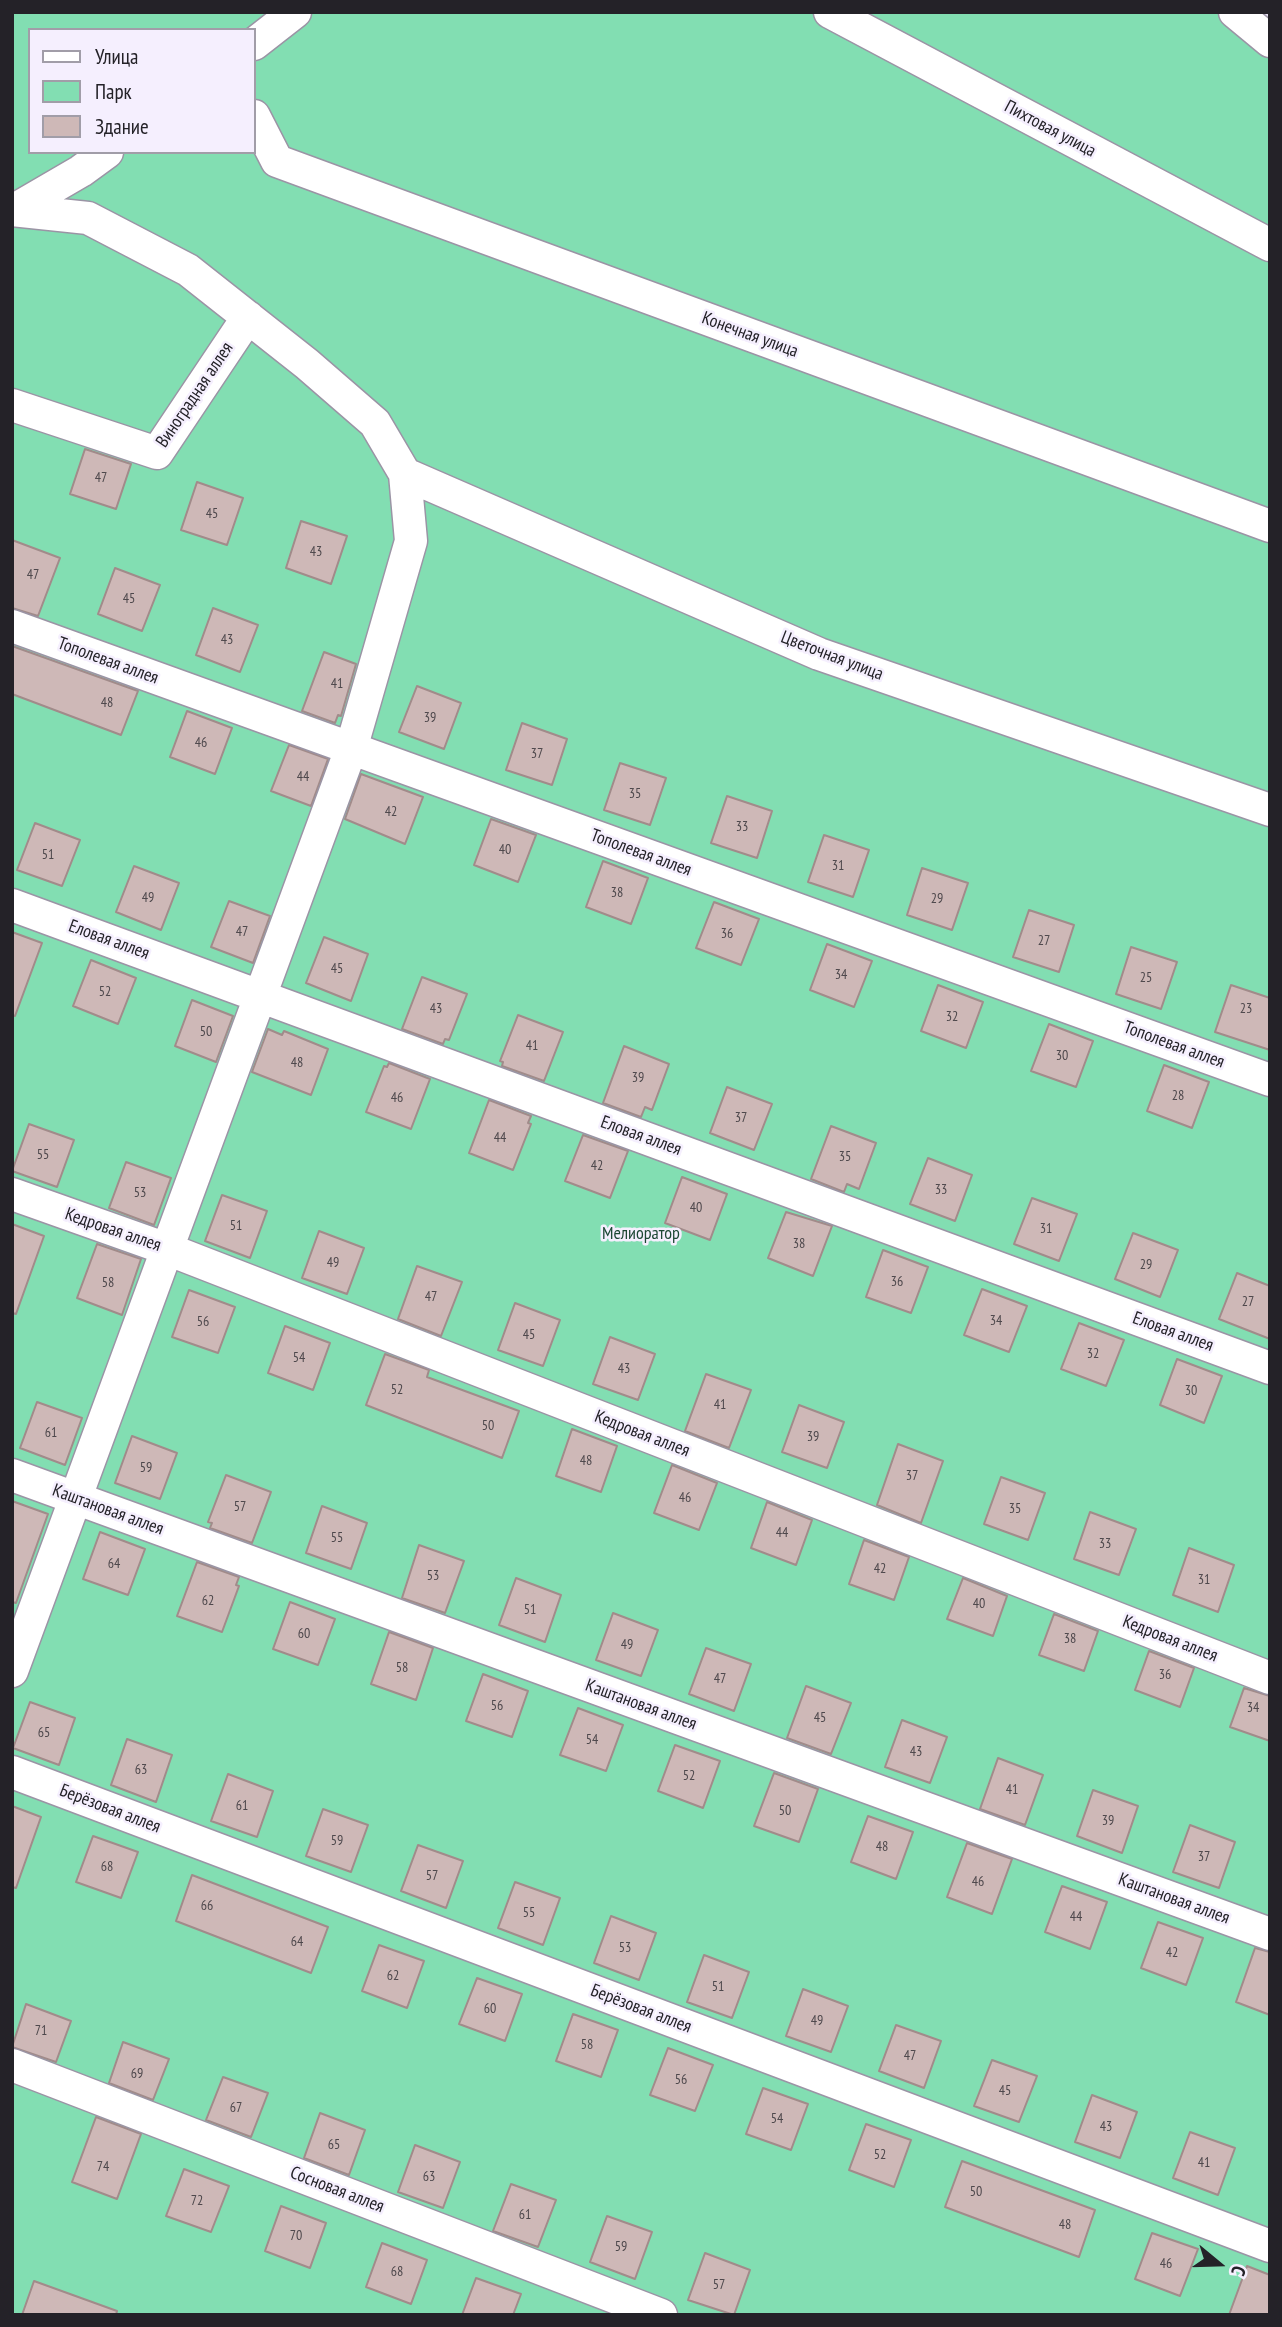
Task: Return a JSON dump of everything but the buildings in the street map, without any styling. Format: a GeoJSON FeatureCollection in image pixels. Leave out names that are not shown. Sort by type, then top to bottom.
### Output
{"type":"FeatureCollection","features":[{"type":"Feature","properties":{"kind":"street"},"geometry":{"type":"LineString","coordinates":[[256,42],[295,12]]}},
{"type":"Feature","properties":{"kind":"street","name":"Пихтовая улица"},"geometry":{"type":"LineString","coordinates":[[830,12],[1270,245]]}},
{"type":"Feature","properties":{"kind":"street"},"geometry":{"type":"LineString","coordinates":[[1235,12],[1270,41]]}},
{"type":"Feature","properties":{"kind":"street","name":"Конечная улица"},"geometry":{"type":"LineString","coordinates":[[256,120],[277,161],[1270,526]]}},
{"type":"Feature","properties":{"kind":"street"},"geometry":{"type":"LineString","coordinates":[[13,210],[81,172],[104,154]]}},
{"type":"Feature","properties":{"kind":"street"},"geometry":{"type":"LineString","coordinates":[[12,1671],[351,749],[411,541],[405,474],[375,423],[248,317],[188,270],[88,218],[13,210]]}},
{"type":"Feature","properties":{"kind":"street","name":"Виноградная аллея"},"geometry":{"type":"LineString","coordinates":[[12,405],[156,453],[248,317]]}},
{"type":"Feature","properties":{"kind":"street","name":"Цветочная улица"},"geometry":{"type":"LineString","coordinates":[[405,474],[819,653],[1270,810]]}},
{"type":"Feature","properties":{"kind":"street","name":"Тополевая аллея"},"geometry":{"type":"LineString","coordinates":[[12,626],[1270,1080]]}},
{"type":"Feature","properties":{"kind":"street","name":"Еловая аллея"},"geometry":{"type":"LineString","coordinates":[[12,905],[1270,1368]]}},
{"type":"Feature","properties":{"kind":"street","name":"Кедровая аллея"},"geometry":{"type":"LineString","coordinates":[[12,1195],[167,1249],[1270,1678]]}},
{"type":"Feature","properties":{"kind":"street","name":"Каштановая аллея"},"geometry":{"type":"LineString","coordinates":[[12,1475],[1270,1934]]}},
{"type":"Feature","properties":{"kind":"street","name":"Берёзовая аллея"},"geometry":{"type":"LineString","coordinates":[[12,1772],[1270,2246]]}},
{"type":"Feature","properties":{"kind":"street","name":"Сосновая аллея"},"geometry":{"type":"LineString","coordinates":[[12,2065],[662,2315]]}},
{"type":"Feature","properties":{"kind":"green space","name":"Мелиоратор"},"geometry":{"type":"Polygon","coordinates":[[[12,12],[1241,12],[1270,34],[1270,2315],[12,2315],[12,12]]]}}]}
